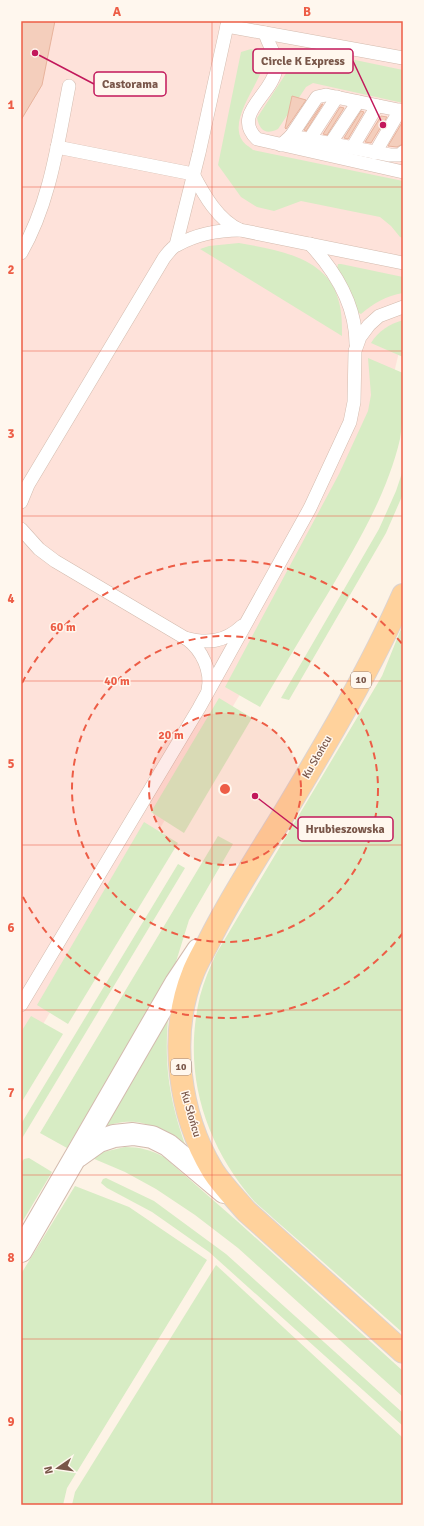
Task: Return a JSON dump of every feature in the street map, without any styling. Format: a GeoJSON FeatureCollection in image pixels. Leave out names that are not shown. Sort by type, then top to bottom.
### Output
{"type":"FeatureCollection","features":[{"type":"Feature","properties":{"kind":"main road","name":"Ku Słońcu"},"geometry":{"type":"LineString","coordinates":[[403,595],[370,664],[311,768],[223,914],[193,973],[188,987],[181,1020],[180,1054],[181,1077],[188,1112],[205,1156],[218,1177],[246,1211],[403,1352]]}},
{"type":"Feature","properties":{"kind":"street","name":"Ku Słońcu"},"geometry":{"type":"LineString","coordinates":[[21,1251],[176,983],[223,914]]}},
{"type":"Feature","properties":{"kind":"street","name":"Ku Słońcu"},"geometry":{"type":"LineString","coordinates":[[74,1160],[99,1141],[114,1136],[133,1134],[152,1137],[174,1149],[246,1211]]}},
{"type":"Feature","properties":{"kind":"lane"},"geometry":{"type":"LineString","coordinates":[[176,245],[199,152],[227,24],[265,33],[403,58]]}},
{"type":"Feature","properties":{"kind":"lane"},"geometry":{"type":"LineString","coordinates":[[265,33],[276,60],[276,69],[271,83],[249,114],[247,126],[251,134],[257,139],[309,140],[390,156],[400,155],[403,152]]}},
{"type":"Feature","properties":{"kind":"lane"},"geometry":{"type":"LineString","coordinates":[[21,253],[37,220],[57,147],[69,86]]}},
{"type":"Feature","properties":{"kind":"lane"},"geometry":{"type":"LineString","coordinates":[[286,140],[317,97],[326,95],[401,111],[375,153]]}},
{"type":"Feature","properties":{"kind":"lane"},"geometry":{"type":"LineString","coordinates":[[309,140],[337,97]]}},
{"type":"Feature","properties":{"kind":"lane"},"geometry":{"type":"LineString","coordinates":[[330,144],[358,102]]}},
{"type":"Feature","properties":{"kind":"lane"},"geometry":{"type":"LineString","coordinates":[[352,148],[378,106]]}},
{"type":"Feature","properties":{"kind":"lane"},"geometry":{"type":"LineString","coordinates":[[286,140],[403,172]]}},
{"type":"Feature","properties":{"kind":"lane"},"geometry":{"type":"LineString","coordinates":[[57,147],[193,174]]}},
{"type":"Feature","properties":{"kind":"lane"},"geometry":{"type":"LineString","coordinates":[[193,174],[202,192],[216,210],[229,223],[240,230]]}},
{"type":"Feature","properties":{"kind":"lane"},"geometry":{"type":"LineString","coordinates":[[21,502],[32,479],[155,272],[164,258],[176,245],[213,231],[240,230],[403,263]]}},
{"type":"Feature","properties":{"kind":"lane"},"geometry":{"type":"LineString","coordinates":[[21,1004],[207,694],[310,508],[350,422],[354,402],[354,356],[356,346],[355,326],[351,307],[332,270],[310,244]]}},
{"type":"Feature","properties":{"kind":"lane"},"geometry":{"type":"LineString","coordinates":[[356,346],[362,334],[374,321],[385,313],[403,307]]}},
{"type":"Feature","properties":{"kind":"lane"},"geometry":{"type":"LineString","coordinates":[[21,529],[39,548],[55,560],[185,638],[198,648],[203,656],[208,674],[209,683],[207,694]]}},
{"type":"Feature","properties":{"kind":"lane"},"geometry":{"type":"LineString","coordinates":[[185,638],[208,642],[222,639],[233,634],[244,625],[255,608]]}},
{"type":"Feature","properties":{"kind":"shaded area"},"geometry":{"type":"Polygon","coordinates":[[[21,21],[403,21],[403,335],[385,411],[273,639],[21,1061],[21,21]]]}},
{"type":"Feature","properties":{"kind":"green space"},"geometry":{"type":"Polygon","coordinates":[[[251,49],[260,52],[265,59],[263,68],[242,111],[239,121],[239,131],[242,140],[253,150],[403,181],[403,238],[400,237],[391,226],[380,217],[301,201],[274,211],[257,207],[241,197],[218,165],[241,52],[251,49]]]}},
{"type":"Feature","properties":{"kind":"green space"},"geometry":{"type":"Polygon","coordinates":[[[305,51],[312,51],[403,70],[403,103],[313,83],[306,87],[278,129],[270,132],[264,131],[257,118],[298,55],[305,51]]]}},
{"type":"Feature","properties":{"kind":"green space"},"geometry":{"type":"Polygon","coordinates":[[[239,243],[285,253],[300,258],[313,265],[324,275],[333,287],[339,302],[342,336],[200,249],[209,246],[239,243]]]}},
{"type":"Feature","properties":{"kind":"green space"},"geometry":{"type":"Polygon","coordinates":[[[338,264],[403,277],[403,293],[380,300],[361,314],[357,312],[337,269],[338,264]]]}},
{"type":"Feature","properties":{"kind":"green space"},"geometry":{"type":"Polygon","coordinates":[[[403,320],[403,357],[371,343],[385,328],[403,320]]]}},
{"type":"Feature","properties":{"kind":"green space"},"geometry":{"type":"Polygon","coordinates":[[[368,358],[403,373],[402,422],[400,439],[394,460],[370,520],[338,577],[260,707],[225,687],[339,474],[368,411],[371,395],[368,358]]]}},
{"type":"Feature","properties":{"kind":"green space"},"geometry":{"type":"Polygon","coordinates":[[[403,470],[403,494],[386,533],[289,700],[281,698],[379,529],[396,491],[403,470]]]}},
{"type":"Feature","properties":{"kind":"green space"},"geometry":{"type":"Polygon","coordinates":[[[403,624],[403,1333],[256,1203],[237,1179],[222,1155],[210,1131],[196,1079],[194,1052],[195,1024],[200,996],[207,974],[216,954],[382,676],[403,624]]]}},
{"type":"Feature","properties":{"kind":"green space"},"geometry":{"type":"Polygon","coordinates":[[[219,698],[252,718],[184,833],[151,812],[219,698]]]}},
{"type":"Feature","properties":{"kind":"green space"},"geometry":{"type":"Polygon","coordinates":[[[144,822],[178,843],[68,1024],[37,1005],[144,822]]]}},
{"type":"Feature","properties":{"kind":"green space"},"geometry":{"type":"Polygon","coordinates":[[[218,836],[233,844],[189,920],[175,965],[67,1148],[40,1133],[218,836]]]}},
{"type":"Feature","properties":{"kind":"green space"},"geometry":{"type":"Polygon","coordinates":[[[178,864],[185,868],[21,1140],[21,1124],[178,864]]]}},
{"type":"Feature","properties":{"kind":"green space"},"geometry":{"type":"Polygon","coordinates":[[[31,1016],[63,1034],[21,1103],[21,1032],[31,1016]]]}},
{"type":"Feature","properties":{"kind":"green space"},"geometry":{"type":"Polygon","coordinates":[[[166,1019],[168,1019],[167,1053],[172,1099],[180,1131],[186,1147],[157,1128],[138,1122],[116,1123],[103,1127],[166,1019]]]}},
{"type":"Feature","properties":{"kind":"green space"},"geometry":{"type":"Polygon","coordinates":[[[125,1147],[145,1149],[164,1157],[237,1221],[403,1371],[403,1397],[238,1248],[195,1215],[156,1189],[125,1172],[92,1158],[99,1153],[125,1147]]]}},
{"type":"Feature","properties":{"kind":"green space"},"geometry":{"type":"Polygon","coordinates":[[[29,1158],[52,1172],[21,1224],[21,1163],[24,1159],[29,1158]]]}},
{"type":"Feature","properties":{"kind":"green space"},"geometry":{"type":"Polygon","coordinates":[[[106,1178],[154,1201],[226,1254],[403,1413],[403,1426],[209,1252],[152,1212],[107,1188],[101,1183],[103,1179],[106,1178]]]}},
{"type":"Feature","properties":{"kind":"green space"},"geometry":{"type":"Polygon","coordinates":[[[75,1186],[129,1207],[207,1260],[67,1488],[63,1505],[21,1505],[21,1274],[75,1186]]]}},
{"type":"Feature","properties":{"kind":"green space"},"geometry":{"type":"Polygon","coordinates":[[[216,1265],[403,1438],[403,1505],[72,1505],[75,1492],[216,1265]]]}},
{"type":"Feature","properties":{"kind":"building"},"geometry":{"type":"Polygon","coordinates":[[[21,21],[55,21],[42,85],[21,120],[21,21]]]}},
{"type":"Feature","properties":{"kind":"building"},"geometry":{"type":"Polygon","coordinates":[[[292,96],[306,100],[286,129],[285,128],[292,96]]]}},
{"type":"Feature","properties":{"kind":"building"},"geometry":{"type":"Polygon","coordinates":[[[322,104],[306,131],[304,130],[322,104]]]}},
{"type":"Feature","properties":{"kind":"building"},"geometry":{"type":"Polygon","coordinates":[[[340,107],[344,108],[327,135],[323,134],[340,107]]]}},
{"type":"Feature","properties":{"kind":"building"},"geometry":{"type":"Polygon","coordinates":[[[361,111],[364,112],[348,139],[344,138],[361,111]]]}},
{"type":"Feature","properties":{"kind":"building"},"geometry":{"type":"Polygon","coordinates":[[[381,116],[387,117],[371,143],[365,142],[381,116]]]}},
{"type":"Feature","properties":{"kind":"building"},"geometry":{"type":"Polygon","coordinates":[[[403,121],[403,144],[397,147],[388,146],[403,121]]]}},
{"type":"Feature","properties":{"kind":"place","name":"Castorama"},"geometry":{"type":"Point","coordinates":[35,53]}},
{"type":"Feature","properties":{"kind":"place","name":"Circle K Express"},"geometry":{"type":"Point","coordinates":[383,125]}},
{"type":"Feature","properties":{"kind":"place","name":"Hrubieszowska"},"geometry":{"type":"Point","coordinates":[255,796]}}]}
